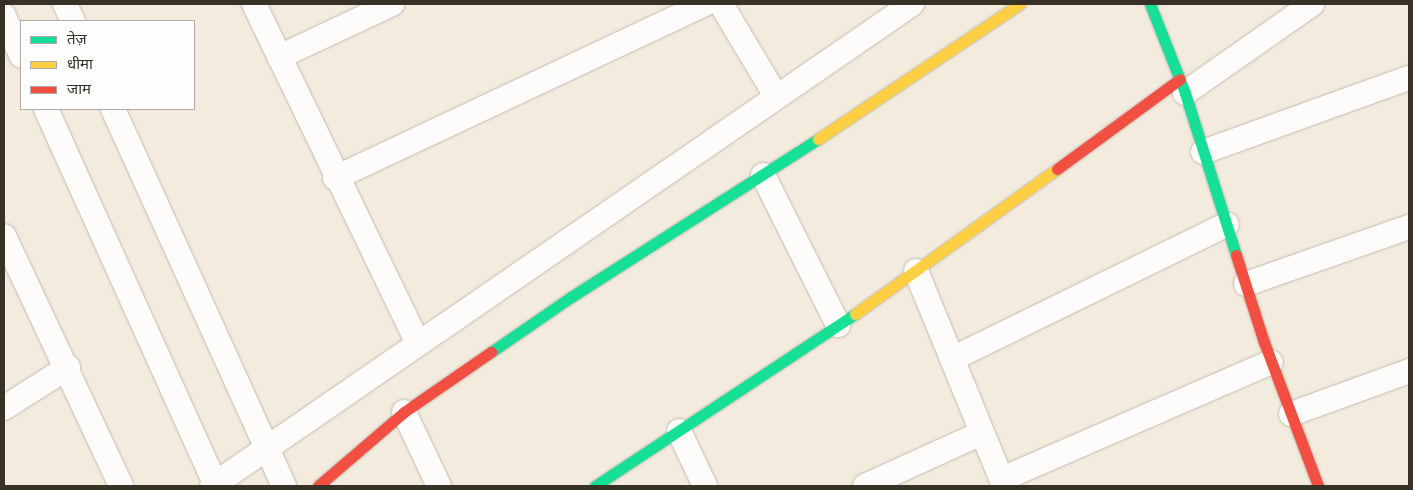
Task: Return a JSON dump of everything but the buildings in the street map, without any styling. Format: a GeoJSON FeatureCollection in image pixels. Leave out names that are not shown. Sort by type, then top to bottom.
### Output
{"type":"FeatureCollection","features":[{"type":"Feature","properties":{"kind":"street"},"geometry":{"type":"LineString","coordinates":[[65,4],[73,20]]}},
{"type":"Feature","properties":{"kind":"street"},"geometry":{"type":"LineString","coordinates":[[254,4],[335,178],[418,344]]}},
{"type":"Feature","properties":{"kind":"street"},"geometry":{"type":"LineString","coordinates":[[279,57],[392,4]]}},
{"type":"Feature","properties":{"kind":"street"},"geometry":{"type":"LineString","coordinates":[[335,178],[705,4]]}},
{"type":"Feature","properties":{"kind":"street"},"geometry":{"type":"LineString","coordinates":[[721,4],[776,96]]}},
{"type":"Feature","properties":{"kind":"street"},"geometry":{"type":"LineString","coordinates":[[46,110],[215,486],[776,96],[912,4]]}},
{"type":"Feature","properties":{"kind":"street"},"geometry":{"type":"LineString","coordinates":[[318,486],[404,412],[571,297],[888,95],[1020,4]]}},
{"type":"Feature","properties":{"kind":"street"},"geometry":{"type":"LineString","coordinates":[[1150,4],[1182,86],[1271,362],[1318,486]]}},
{"type":"Feature","properties":{"kind":"street"},"geometry":{"type":"LineString","coordinates":[[595,486],[838,325],[1182,86],[1312,4]]}},
{"type":"Feature","properties":{"kind":"street"},"geometry":{"type":"LineString","coordinates":[[4,16],[20,53]]}},
{"type":"Feature","properties":{"kind":"street"},"geometry":{"type":"LineString","coordinates":[[1203,152],[1409,78]]}},
{"type":"Feature","properties":{"kind":"street"},"geometry":{"type":"LineString","coordinates":[[112,110],[284,486]]}},
{"type":"Feature","properties":{"kind":"street"},"geometry":{"type":"LineString","coordinates":[[763,175],[838,325]]}},
{"type":"Feature","properties":{"kind":"street"},"geometry":{"type":"LineString","coordinates":[[952,359],[1227,224]]}},
{"type":"Feature","properties":{"kind":"street"},"geometry":{"type":"LineString","coordinates":[[1246,284],[1409,227]]}},
{"type":"Feature","properties":{"kind":"street"},"geometry":{"type":"LineString","coordinates":[[6,248],[68,367],[121,486]]}},
{"type":"Feature","properties":{"kind":"street"},"geometry":{"type":"LineString","coordinates":[[916,271],[1003,482],[1271,362]]}},
{"type":"Feature","properties":{"kind":"street"},"geometry":{"type":"LineString","coordinates":[[4,408],[68,367]]}},
{"type":"Feature","properties":{"kind":"street"},"geometry":{"type":"LineString","coordinates":[[1291,414],[1409,371]]}},
{"type":"Feature","properties":{"kind":"street"},"geometry":{"type":"LineString","coordinates":[[404,412],[438,486]]}},
{"type":"Feature","properties":{"kind":"street"},"geometry":{"type":"LineString","coordinates":[[679,431],[705,486]]}},
{"type":"Feature","properties":{"kind":"street"},"geometry":{"type":"LineString","coordinates":[[866,486],[982,432]]}},
{"type":"Feature","properties":{"kind":"traffic: fast"},"geometry":{"type":"LineString","coordinates":[[1150,4],[1185,93],[1236,255]]}},
{"type":"Feature","properties":{"kind":"traffic: fast"},"geometry":{"type":"LineString","coordinates":[[491,352],[571,297],[818,139]]}},
{"type":"Feature","properties":{"kind":"traffic: fast"},"geometry":{"type":"LineString","coordinates":[[595,486],[855,314]]}},
{"type":"Feature","properties":{"kind":"traffic: slow"},"geometry":{"type":"LineString","coordinates":[[818,139],[1020,4]]}},
{"type":"Feature","properties":{"kind":"traffic: slow"},"geometry":{"type":"LineString","coordinates":[[855,314],[1057,169]]}},
{"type":"Feature","properties":{"kind":"traffic: jam"},"geometry":{"type":"LineString","coordinates":[[1057,169],[1180,79]]}},
{"type":"Feature","properties":{"kind":"traffic: jam"},"geometry":{"type":"LineString","coordinates":[[1236,255],[1264,342],[1318,486]]}},
{"type":"Feature","properties":{"kind":"traffic: jam"},"geometry":{"type":"LineString","coordinates":[[318,486],[404,412],[491,352]]}}]}
